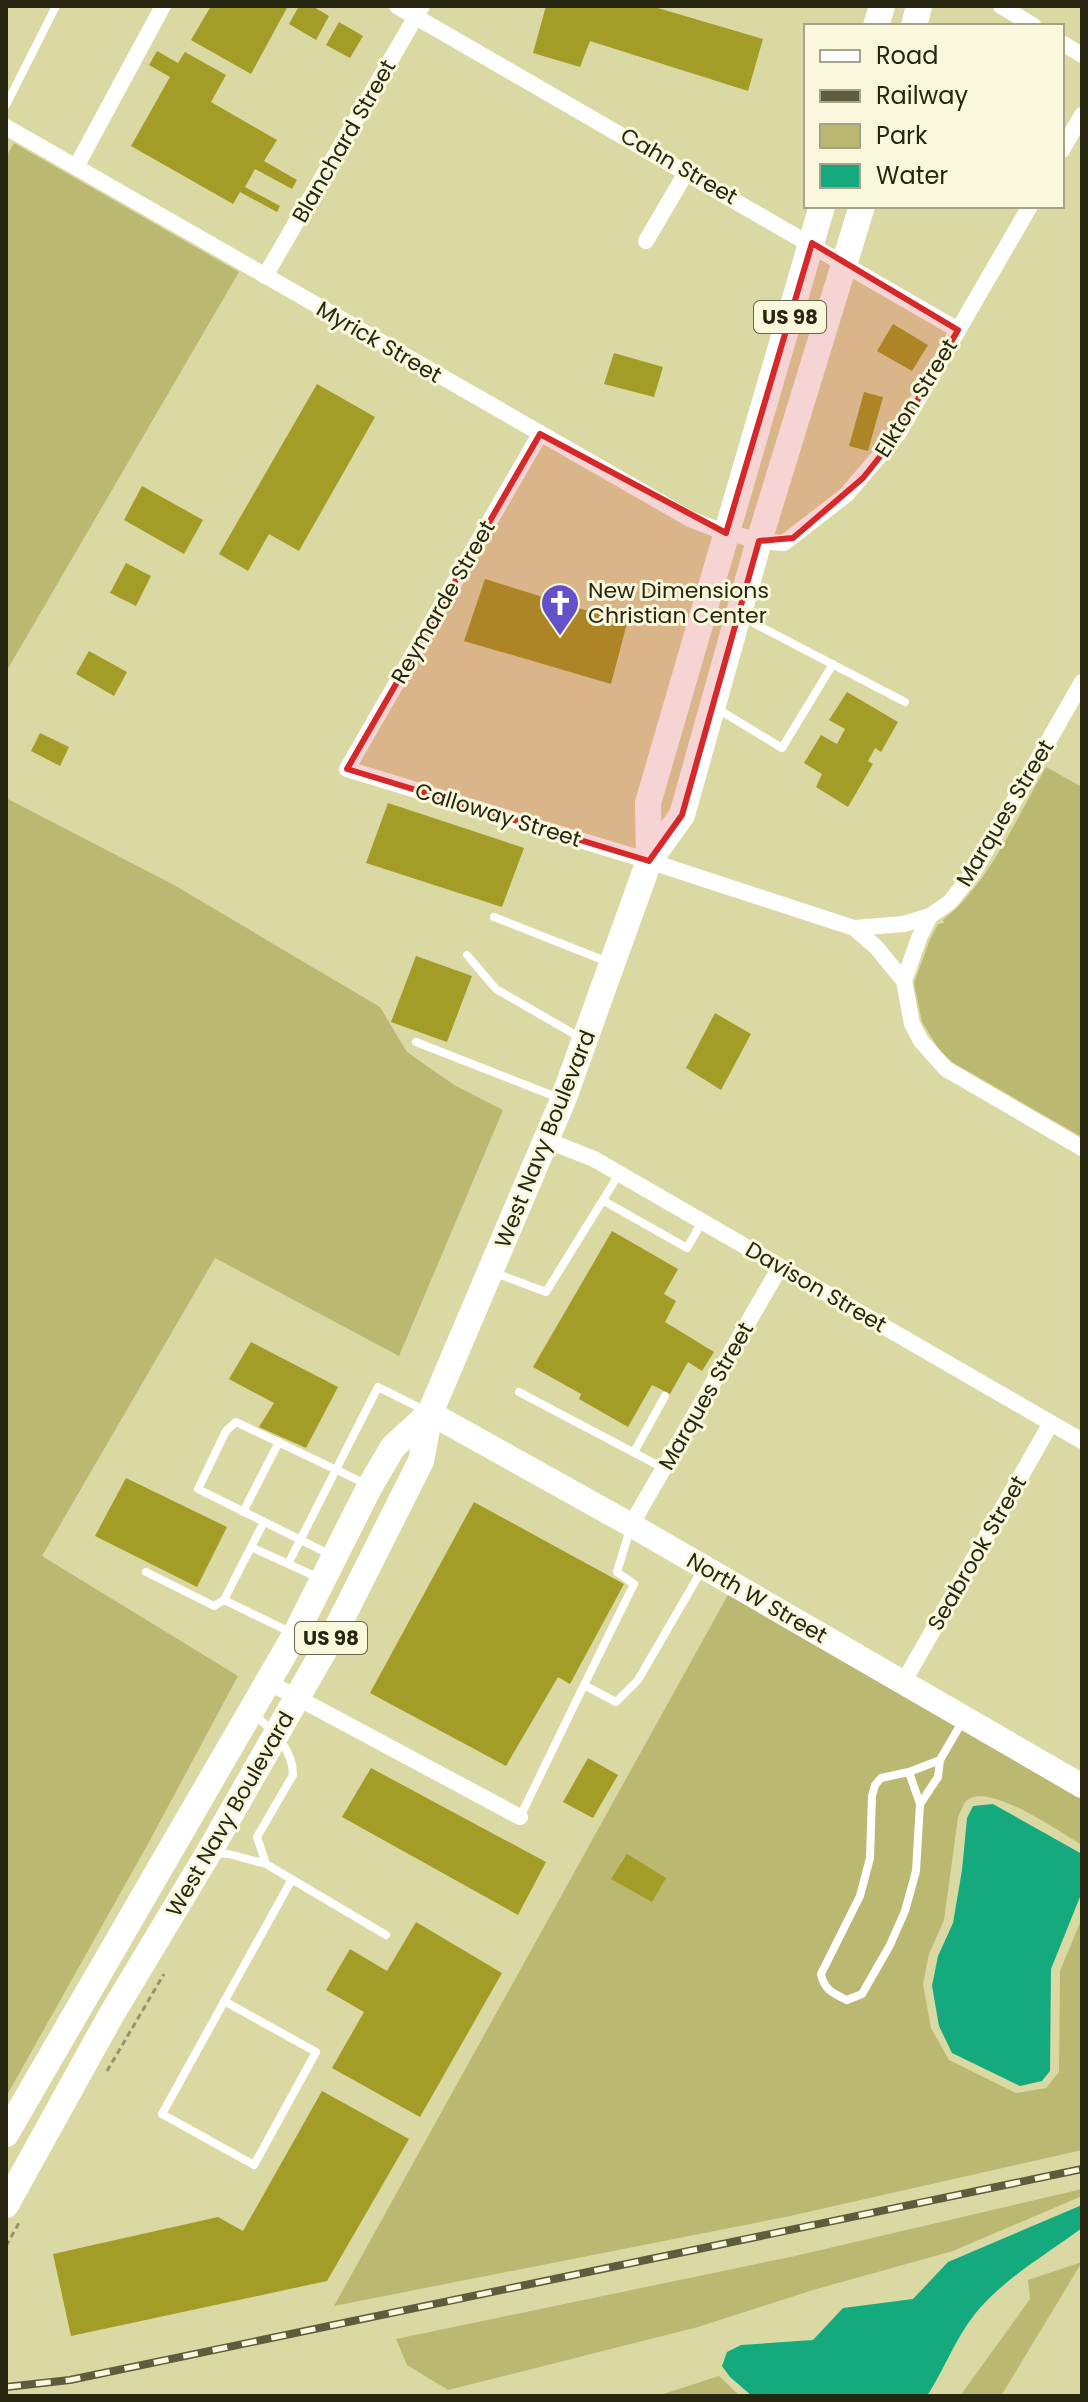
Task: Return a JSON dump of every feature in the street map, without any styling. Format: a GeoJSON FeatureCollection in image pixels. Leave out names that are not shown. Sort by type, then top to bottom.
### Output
{"type":"FeatureCollection","features":[{"type":"Feature","properties":{"kind":"main road","name":"West Navy Boulevard"},"geometry":{"type":"LineString","coordinates":[[649,861],[648,803],[821,208]]}},
{"type":"Feature","properties":{"kind":"main road","name":"West Navy Boulevard"},"geometry":{"type":"LineString","coordinates":[[6,2205],[110,2017],[298,1698],[421,1461],[430,1413],[563,1100],[649,861],[682,815],[737,615],[861,208]]}},
{"type":"Feature","properties":{"kind":"main road","name":"West Navy Boulevard"},"geometry":{"type":"LineString","coordinates":[[6,2134],[295,1635],[370,1486],[393,1447],[430,1413]]}},
{"type":"Feature","properties":{"kind":"main road","name":"North W Street"},"geometry":{"type":"LineString","coordinates":[[430,1413],[631,1525],[1082,1786]]}},
{"type":"Feature","properties":{"kind":"street"},"geometry":{"type":"LineString","coordinates":[[76,167],[163,6]]}},
{"type":"Feature","properties":{"kind":"street","name":"Cahn Street"},"geometry":{"type":"LineString","coordinates":[[397,6],[419,11],[958,330]]}},
{"type":"Feature","properties":{"kind":"street"},"geometry":{"type":"LineString","coordinates":[[1001,6],[1031,24]]}},
{"type":"Feature","properties":{"kind":"street","name":"Blanchard Street"},"geometry":{"type":"LineString","coordinates":[[265,276],[419,11]]}},
{"type":"Feature","properties":{"kind":"street"},"geometry":{"type":"LineString","coordinates":[[1064,44],[1082,55]]}},
{"type":"Feature","properties":{"kind":"street"},"geometry":{"type":"LineString","coordinates":[[1064,146],[1082,115]]}},
{"type":"Feature","properties":{"kind":"street","name":"Myrick Street"},"geometry":{"type":"LineString","coordinates":[[6,127],[690,519],[759,541]]}},
{"type":"Feature","properties":{"kind":"street"},"geometry":{"type":"LineString","coordinates":[[646,241],[687,171]]}},
{"type":"Feature","properties":{"kind":"street","name":"Elkton Street"},"geometry":{"type":"LineString","coordinates":[[759,541],[776,544],[793,538],[829,511],[863,478],[898,434],[1029,208]]}},
{"type":"Feature","properties":{"kind":"street","name":"Reymarde Street"},"geometry":{"type":"LineString","coordinates":[[347,769],[540,434]]}},
{"type":"Feature","properties":{"kind":"street","name":"Marques Street"},"geometry":{"type":"LineString","coordinates":[[904,981],[930,916],[950,902],[973,873],[1082,682]]}},
{"type":"Feature","properties":{"kind":"street","name":"Calloway Street"},"geometry":{"type":"LineString","coordinates":[[347,769],[649,861],[854,928]]}},
{"type":"Feature","properties":{"kind":"street"},"geometry":{"type":"LineString","coordinates":[[854,928],[904,924],[930,916]]}},
{"type":"Feature","properties":{"kind":"street"},"geometry":{"type":"LineString","coordinates":[[854,928],[876,947],[904,981],[912,1024],[932,1056],[946,1069],[1082,1148]]}},
{"type":"Feature","properties":{"kind":"street","name":"Davison Street"},"geometry":{"type":"LineString","coordinates":[[546,1140],[574,1149],[619,1173],[1082,1441]]}},
{"type":"Feature","properties":{"kind":"street","name":"Marques Street"},"geometry":{"type":"LineString","coordinates":[[631,1525],[780,1267]]}},
{"type":"Feature","properties":{"kind":"street","name":"Seabrook Street"},"geometry":{"type":"LineString","coordinates":[[903,1683],[1051,1423]]}},
{"type":"Feature","properties":{"kind":"street"},"geometry":{"type":"LineString","coordinates":[[268,1682],[520,1817]]}},
{"type":"Feature","properties":{"kind":"lane"},"geometry":{"type":"LineString","coordinates":[[6,105],[56,6]]}},
{"type":"Feature","properties":{"kind":"lane"},"geometry":{"type":"LineString","coordinates":[[737,615],[905,702]]}},
{"type":"Feature","properties":{"kind":"lane"},"geometry":{"type":"LineString","coordinates":[[712,705],[782,748],[833,664]]}},
{"type":"Feature","properties":{"kind":"lane"},"geometry":{"type":"LineString","coordinates":[[494,917],[612,964]]}},
{"type":"Feature","properties":{"kind":"lane"},"geometry":{"type":"LineString","coordinates":[[467,955],[496,989],[585,1040]]}},
{"type":"Feature","properties":{"kind":"lane"},"geometry":{"type":"LineString","coordinates":[[416,1042],[563,1100]]}},
{"type":"Feature","properties":{"kind":"lane"},"geometry":{"type":"LineString","coordinates":[[492,1271],[546,1292],[619,1173]]}},
{"type":"Feature","properties":{"kind":"lane"},"geometry":{"type":"LineString","coordinates":[[604,1201],[687,1248],[702,1221]]}},
{"type":"Feature","properties":{"kind":"lane"},"geometry":{"type":"LineString","coordinates":[[288,1564],[378,1387],[430,1413]]}},
{"type":"Feature","properties":{"kind":"lane"},"geometry":{"type":"LineString","coordinates":[[519,1392],[664,1468]]}},
{"type":"Feature","properties":{"kind":"lane"},"geometry":{"type":"LineString","coordinates":[[634,1452],[665,1396]]}},
{"type":"Feature","properties":{"kind":"lane"},"geometry":{"type":"LineString","coordinates":[[330,1569],[300,1540],[198,1489],[226,1431],[236,1422],[370,1486]]}},
{"type":"Feature","properties":{"kind":"lane"},"geometry":{"type":"LineString","coordinates":[[243,1512],[279,1442]]}},
{"type":"Feature","properties":{"kind":"lane"},"geometry":{"type":"LineString","coordinates":[[146,1572],[214,1606],[224,1600],[264,1522]]}},
{"type":"Feature","properties":{"kind":"lane"},"geometry":{"type":"LineString","coordinates":[[520,1817],[634,1584],[617,1572],[631,1525]]}},
{"type":"Feature","properties":{"kind":"lane"},"geometry":{"type":"LineString","coordinates":[[251,1547],[288,1564],[330,1569]]}},
{"type":"Feature","properties":{"kind":"lane"},"geometry":{"type":"LineString","coordinates":[[584,1685],[616,1702],[638,1680],[703,1567]]}},
{"type":"Feature","properties":{"kind":"lane"},"geometry":{"type":"LineString","coordinates":[[224,1600],[295,1635]]}},
{"type":"Feature","properties":{"kind":"lane"},"geometry":{"type":"LineString","coordinates":[[251,1712],[276,1734],[293,1765],[293,1775],[257,1837],[266,1864]]}},
{"type":"Feature","properties":{"kind":"lane"},"geometry":{"type":"LineString","coordinates":[[920,1804],[938,1777],[940,1760],[964,1718]]}},
{"type":"Feature","properties":{"kind":"lane"},"geometry":{"type":"LineString","coordinates":[[909,1772],[920,1804],[916,1871],[905,1911],[890,1945],[862,1994],[847,2000],[823,1984],[821,1974],[860,1896],[870,1858],[875,1785],[881,1778],[909,1772],[940,1760]]}},
{"type":"Feature","properties":{"kind":"lane"},"geometry":{"type":"LineString","coordinates":[[209,1852],[266,1864],[386,1935]]}},
{"type":"Feature","properties":{"kind":"lane"},"geometry":{"type":"LineString","coordinates":[[224,2001],[316,2052],[254,2165],[162,2114],[224,2001],[292,1879]]}},
{"type":"Feature","properties":{"kind":"highlighted area"},"geometry":{"type":"Polygon","coordinates":[[[812,243],[958,330],[898,434],[863,478],[793,538],[759,541],[682,815],[649,861],[347,769],[540,434],[726,533],[812,243]]]}},
{"type":"Feature","properties":{"kind":"green space"},"geometry":{"type":"Polygon","coordinates":[[[14,143],[239,272],[6,672],[6,157],[14,143]]]}},
{"type":"Feature","properties":{"kind":"green space"},"geometry":{"type":"Polygon","coordinates":[[[1046,767],[1082,787],[1082,1137],[952,1062],[940,1051],[922,1022],[914,983],[938,924],[944,923],[943,920],[988,869],[1046,767]]]}},
{"type":"Feature","properties":{"kind":"green space"},"geometry":{"type":"Polygon","coordinates":[[[6,798],[174,885],[380,1007],[407,1052],[454,1085],[503,1110],[399,1356],[215,1258],[42,1556],[238,1676],[6,2097],[6,798]]]}},
{"type":"Feature","properties":{"kind":"green space"},"geometry":{"type":"Polygon","coordinates":[[[729,1593],[1082,1796],[1082,1845],[1007,1803],[977,1796],[967,1800],[958,1817],[944,1920],[929,1954],[923,1984],[931,2028],[949,2060],[1016,2093],[1046,2088],[1059,2072],[1060,1971],[1082,1918],[1082,2150],[790,2216],[334,2306],[729,1593]]]}},
{"type":"Feature","properties":{"kind":"green space"},"geometry":{"type":"Polygon","coordinates":[[[1082,2189],[1082,2196],[953,2251],[813,2290],[698,2327],[448,2390],[407,2365],[396,2339],[795,2256],[1082,2189]]]}},
{"type":"Feature","properties":{"kind":"green space"},"geometry":{"type":"Polygon","coordinates":[[[1082,2262],[1001,2396],[960,2396],[1030,2299],[1028,2280],[1082,2262]]]}},
{"type":"Feature","properties":{"kind":"green space"},"geometry":{"type":"Polygon","coordinates":[[[719,2376],[740,2396],[657,2396],[719,2376]]]}},
{"type":"Feature","properties":{"kind":"water"},"geometry":{"type":"Polygon","coordinates":[[[993,1804],[1082,1854],[1082,1892],[1051,1969],[1050,2071],[1042,2081],[1020,2086],[952,2053],[939,2026],[932,1986],[938,1956],[953,1923],[967,1818],[973,1806],[993,1804]]]}},
{"type":"Feature","properties":{"kind":"water"},"geometry":{"type":"Polygon","coordinates":[[[1082,2205],[1082,2228],[1020,2272],[978,2310],[927,2396],[752,2396],[722,2366],[727,2352],[741,2345],[813,2340],[843,2308],[913,2299],[948,2262],[1082,2205]]]}},
{"type":"Feature","properties":{"kind":"building"},"geometry":{"type":"Polygon","coordinates":[[[211,6],[288,6],[251,74],[191,40],[211,6]]]}},
{"type":"Feature","properties":{"kind":"building"},"geometry":{"type":"Polygon","coordinates":[[[299,6],[312,6],[329,16],[316,40],[289,24],[299,6]]]}},
{"type":"Feature","properties":{"kind":"building"},"geometry":{"type":"Polygon","coordinates":[[[546,6],[651,6],[763,39],[748,91],[590,41],[580,67],[533,53],[546,6]]]}},
{"type":"Feature","properties":{"kind":"building"},"geometry":{"type":"Polygon","coordinates":[[[339,22],[363,36],[350,58],[326,45],[339,22]]]}},
{"type":"Feature","properties":{"kind":"building"},"geometry":{"type":"Polygon","coordinates":[[[157,51],[178,63],[185,52],[226,75],[211,102],[277,140],[264,161],[297,180],[292,189],[255,169],[245,187],[280,206],[277,212],[240,192],[233,204],[131,146],[170,77],[149,65],[157,51]]]}},
{"type":"Feature","properties":{"kind":"building"},"geometry":{"type":"Polygon","coordinates":[[[893,324],[928,345],[912,371],[877,351],[893,324]]]}},
{"type":"Feature","properties":{"kind":"building"},"geometry":{"type":"Polygon","coordinates":[[[614,353],[663,367],[654,397],[604,384],[614,353]]]}},
{"type":"Feature","properties":{"kind":"building"},"geometry":{"type":"Polygon","coordinates":[[[317,384],[375,417],[299,551],[269,534],[248,571],[219,554],[317,384]]]}},
{"type":"Feature","properties":{"kind":"building"},"geometry":{"type":"Polygon","coordinates":[[[864,392],[883,397],[868,451],[849,446],[864,392]]]}},
{"type":"Feature","properties":{"kind":"building"},"geometry":{"type":"Polygon","coordinates":[[[142,486],[203,520],[184,554],[124,520],[142,486]]]}},
{"type":"Feature","properties":{"kind":"building"},"geometry":{"type":"Polygon","coordinates":[[[126,563],[151,576],[136,606],[110,593],[126,563]]]}},
{"type":"Feature","properties":{"kind":"building"},"geometry":{"type":"Polygon","coordinates":[[[485,579],[627,623],[611,684],[464,641],[485,579]]]}},
{"type":"Feature","properties":{"kind":"building"},"geometry":{"type":"Polygon","coordinates":[[[89,651],[127,672],[114,696],[76,674],[89,651]]]}},
{"type":"Feature","properties":{"kind":"building"},"geometry":{"type":"Polygon","coordinates":[[[847,692],[898,722],[881,752],[875,748],[868,761],[873,764],[848,807],[816,787],[822,774],[804,763],[821,735],[837,744],[845,729],[829,720],[847,692]]]}},
{"type":"Feature","properties":{"kind":"building"},"geometry":{"type":"Polygon","coordinates":[[[40,733],[69,747],[60,766],[31,751],[40,733]]]}},
{"type":"Feature","properties":{"kind":"building"},"geometry":{"type":"Polygon","coordinates":[[[388,803],[524,848],[502,907],[366,863],[388,803]]]}},
{"type":"Feature","properties":{"kind":"building"},"geometry":{"type":"Polygon","coordinates":[[[416,956],[472,976],[447,1042],[391,1022],[416,956]]]}},
{"type":"Feature","properties":{"kind":"building"},"geometry":{"type":"Polygon","coordinates":[[[715,1013],[751,1034],[721,1090],[686,1068],[715,1013]]]}},
{"type":"Feature","properties":{"kind":"building"},"geometry":{"type":"Polygon","coordinates":[[[612,1231],[678,1269],[664,1294],[676,1301],[665,1322],[714,1352],[702,1371],[688,1362],[670,1394],[652,1385],[628,1427],[579,1399],[581,1394],[533,1367],[612,1231]]]}},
{"type":"Feature","properties":{"kind":"building"},"geometry":{"type":"Polygon","coordinates":[[[251,1342],[338,1387],[306,1448],[259,1427],[274,1403],[229,1379],[251,1342]]]}},
{"type":"Feature","properties":{"kind":"building"},"geometry":{"type":"Polygon","coordinates":[[[126,1478],[227,1527],[197,1587],[95,1536],[126,1478]]]}},
{"type":"Feature","properties":{"kind":"building"},"geometry":{"type":"Polygon","coordinates":[[[474,1502],[624,1584],[570,1684],[558,1677],[506,1766],[370,1693],[474,1502]]]}},
{"type":"Feature","properties":{"kind":"building"},"geometry":{"type":"Polygon","coordinates":[[[588,1758],[618,1775],[593,1818],[563,1802],[588,1758]]]}},
{"type":"Feature","properties":{"kind":"building"},"geometry":{"type":"Polygon","coordinates":[[[371,1768],[546,1862],[518,1915],[342,1817],[371,1768]]]}},
{"type":"Feature","properties":{"kind":"building"},"geometry":{"type":"Polygon","coordinates":[[[627,1854],[666,1878],[652,1902],[611,1879],[627,1854]]]}},
{"type":"Feature","properties":{"kind":"building"},"geometry":{"type":"Polygon","coordinates":[[[416,1922],[502,1973],[420,2117],[332,2068],[364,2012],[326,1990],[350,1949],[387,1971],[416,1922]]]}},
{"type":"Feature","properties":{"kind":"building"},"geometry":{"type":"Polygon","coordinates":[[[322,2091],[409,2139],[327,2281],[71,2336],[53,2254],[218,2217],[243,2231],[322,2091]]]}},
{"type":"Feature","properties":{"kind":"railway"},"geometry":{"type":"LineString","coordinates":[[6,2387],[70,2380],[1082,2169]]}},
{"type":"Feature","properties":{"kind":"place","name":"New Dimensions Christian Center"},"geometry":{"type":"Point","coordinates":[560,637]}}]}
